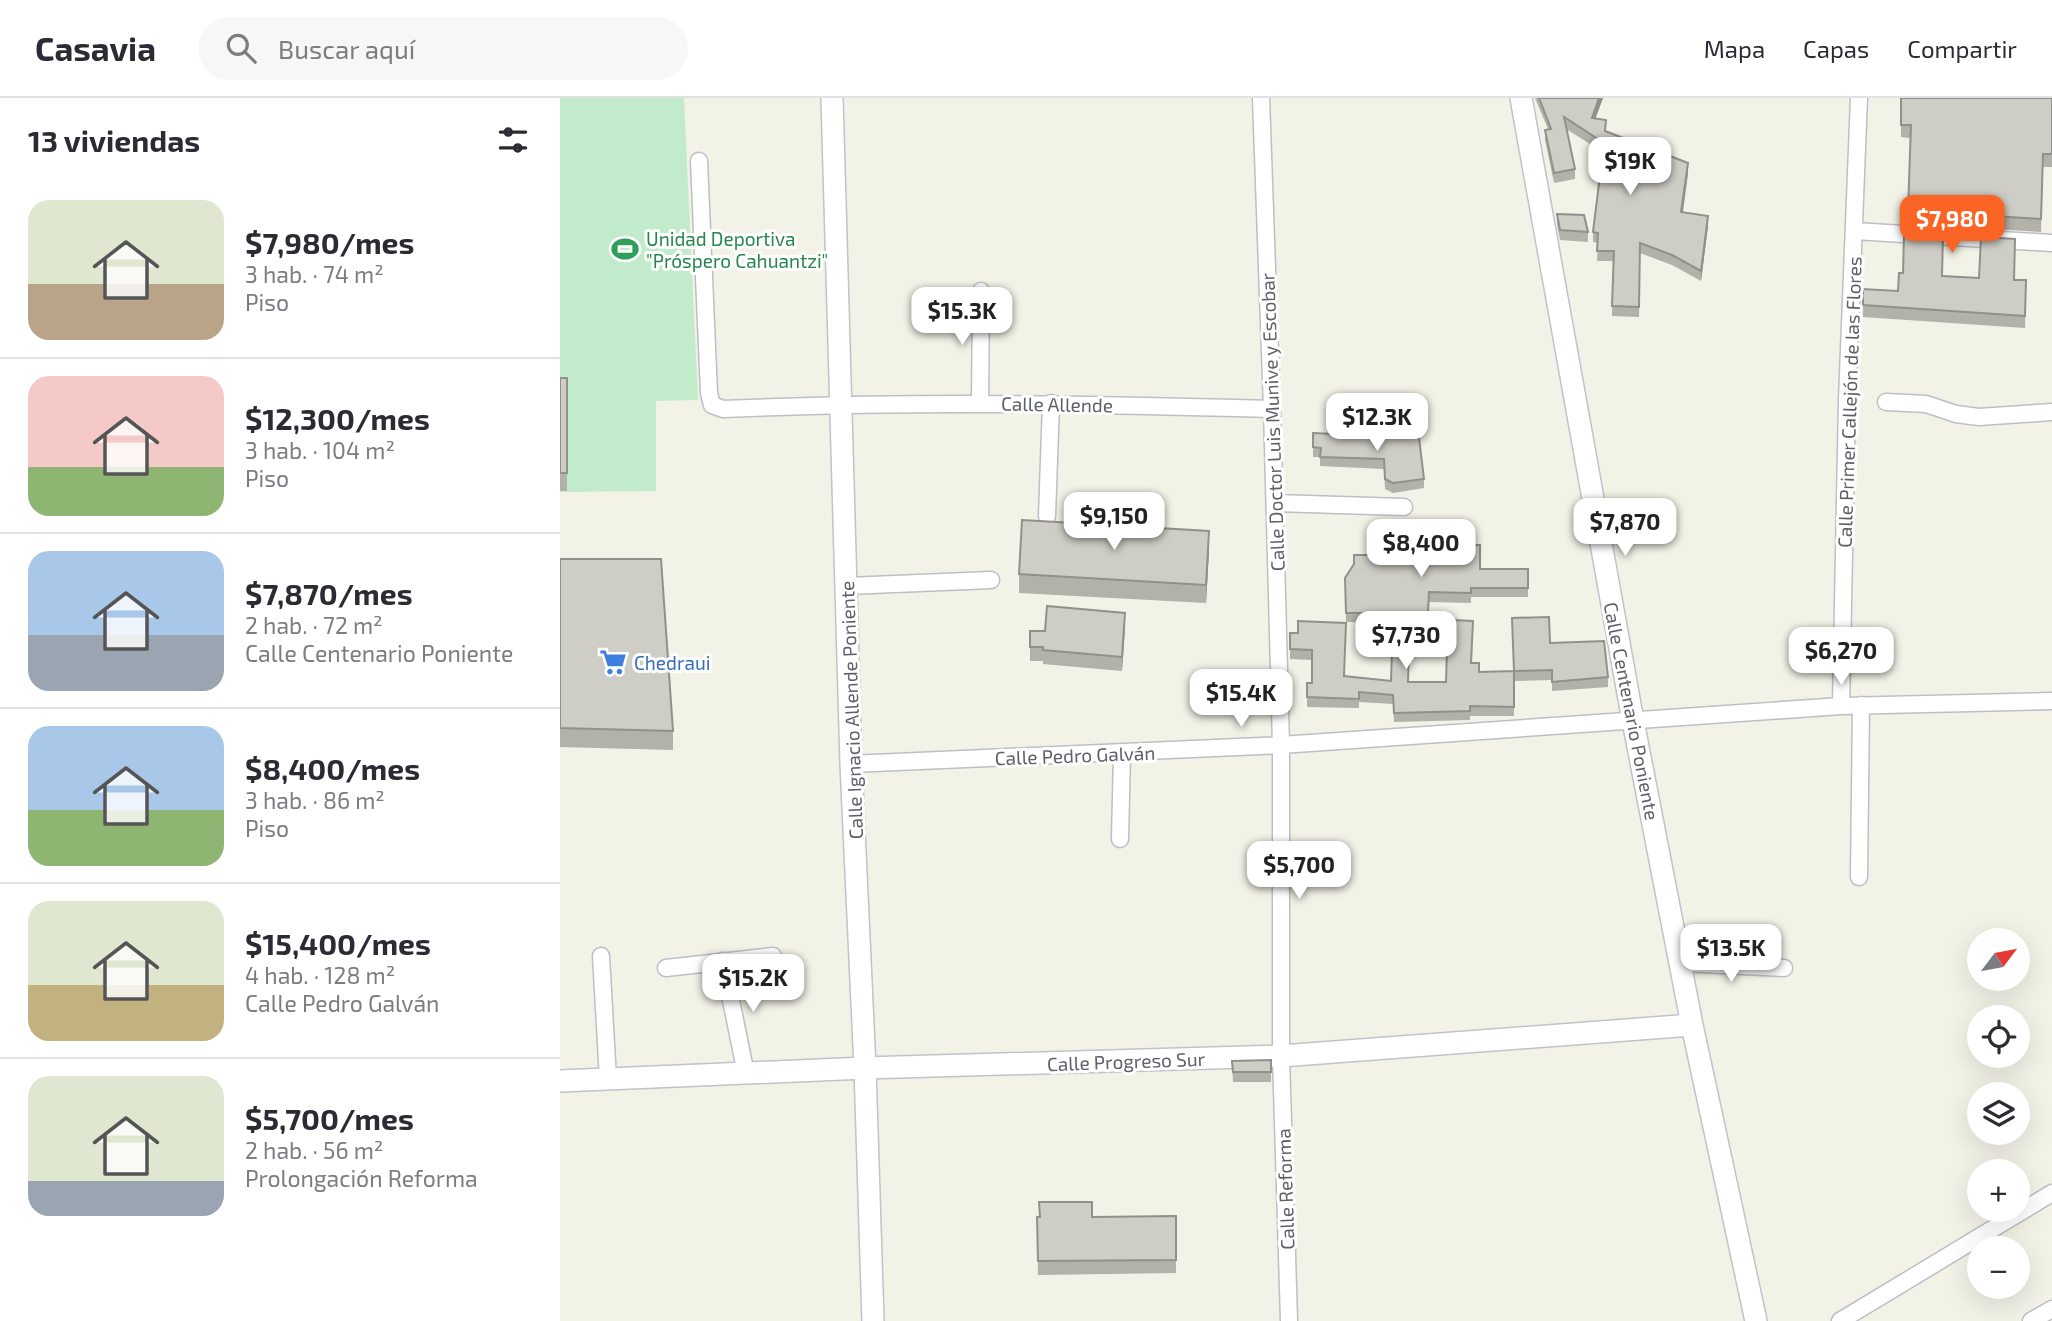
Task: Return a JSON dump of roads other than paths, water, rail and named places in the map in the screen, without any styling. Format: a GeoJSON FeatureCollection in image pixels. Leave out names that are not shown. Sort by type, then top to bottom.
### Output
{"type":"FeatureCollection","features":[{"type":"Feature","properties":{"kind":"street","name":"Calle Ignacio Allende Poniente"},"geometry":{"type":"LineString","coordinates":[[832,98],[851,764],[873,1321]]}},
{"type":"Feature","properties":{"kind":"street","name":"Calle Doctor Luis Munive y Escobar"},"geometry":{"type":"LineString","coordinates":[[1261,98],[1281,746],[1281,1056]]}},
{"type":"Feature","properties":{"kind":"street","name":"Calle Centenario Poniente"},"geometry":{"type":"LineString","coordinates":[[1521,98],[1633,721],[1692,1025],[1756,1321]]}},
{"type":"Feature","properties":{"kind":"street","name":"Calle Primer Callejón de las Flores"},"geometry":{"type":"LineString","coordinates":[[1841,706],[1847,400],[1860,98]]}},
{"type":"Feature","properties":{"kind":"street","name":"Calle Allende"},"geometry":{"type":"LineString","coordinates":[[699,161],[709,393],[712,405],[723,410],[842,404],[1051,402],[1272,409]]}},
{"type":"Feature","properties":{"kind":"street"},"geometry":{"type":"LineString","coordinates":[[1855,231],[2052,243]]}},
{"type":"Feature","properties":{"kind":"street"},"geometry":{"type":"LineString","coordinates":[[981,291],[981,403]]}},
{"type":"Feature","properties":{"kind":"street"},"geometry":{"type":"LineString","coordinates":[[1047,516],[1051,402]]}},
{"type":"Feature","properties":{"kind":"street"},"geometry":{"type":"LineString","coordinates":[[1886,402],[1926,404],[1956,414],[1979,417],[2052,412]]}},
{"type":"Feature","properties":{"kind":"street"},"geometry":{"type":"LineString","coordinates":[[1275,503],[1404,507]]}},
{"type":"Feature","properties":{"kind":"street"},"geometry":{"type":"LineString","coordinates":[[847,586],[991,580]]}},
{"type":"Feature","properties":{"kind":"street","name":"Calle Pedro Galván"},"geometry":{"type":"LineString","coordinates":[[851,764],[1281,746],[1841,706],[2052,701]]}},
{"type":"Feature","properties":{"kind":"street"},"geometry":{"type":"LineString","coordinates":[[1859,877],[1861,705]]}},
{"type":"Feature","properties":{"kind":"street"},"geometry":{"type":"LineString","coordinates":[[1120,839],[1122,753]]}},
{"type":"Feature","properties":{"kind":"street"},"geometry":{"type":"LineString","coordinates":[[666,968],[773,956]]}},
{"type":"Feature","properties":{"kind":"street"},"geometry":{"type":"LineString","coordinates":[[601,957],[608,1079]]}},
{"type":"Feature","properties":{"kind":"street"},"geometry":{"type":"LineString","coordinates":[[723,961],[746,1074]]}},
{"type":"Feature","properties":{"kind":"street"},"geometry":{"type":"LineString","coordinates":[[1680,963],[1784,968]]}},
{"type":"Feature","properties":{"kind":"street","name":"Calle Progreso Sur"},"geometry":{"type":"LineString","coordinates":[[560,1081],[865,1068],[1281,1056],[1692,1025]]}},
{"type":"Feature","properties":{"kind":"street","name":"Calle Reforma"},"geometry":{"type":"LineString","coordinates":[[1281,1056],[1289,1321]]}},
{"type":"Feature","properties":{"kind":"street"},"geometry":{"type":"LineString","coordinates":[[1840,1321],[2052,1192]]}},
{"type":"Feature","properties":{"kind":"street"},"geometry":{"type":"LineString","coordinates":[[2031,1321],[2052,1309]]}},
{"type":"Feature","properties":{"kind":"place","name":"Unidad Deportiva \"Próspero Cahuantzi\""},"geometry":{"type":"Point","coordinates":[625,249]}},
{"type":"Feature","properties":{"kind":"place","name":"Chedraui"},"geometry":{"type":"Point","coordinates":[613,662]}}]}
